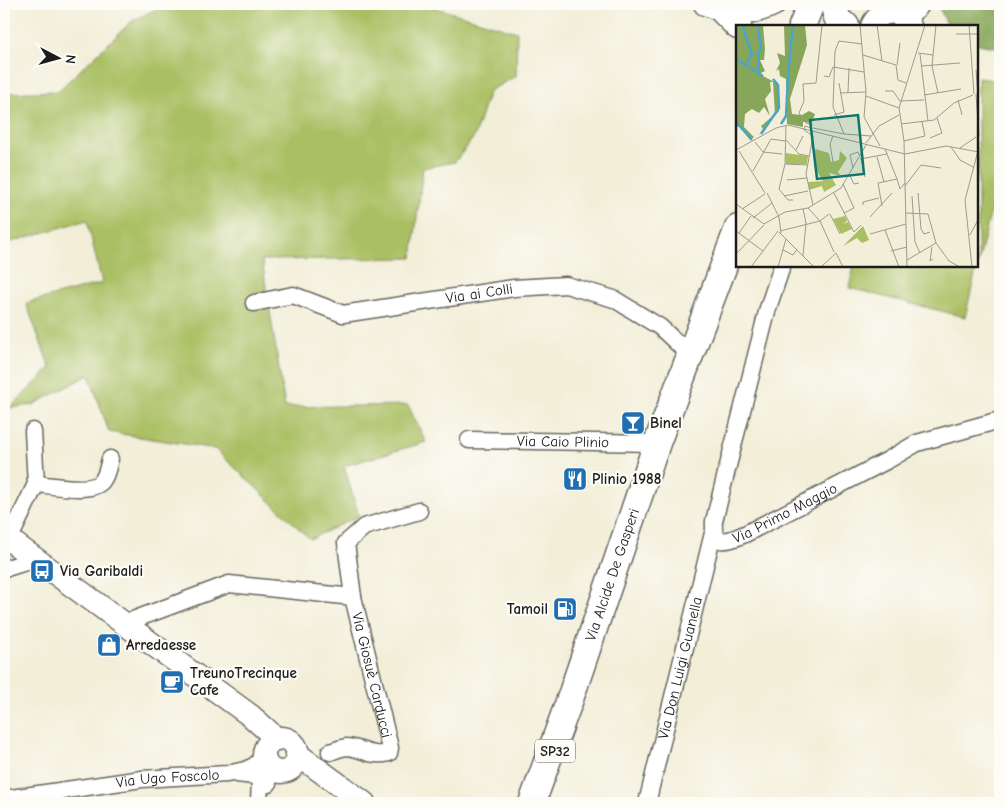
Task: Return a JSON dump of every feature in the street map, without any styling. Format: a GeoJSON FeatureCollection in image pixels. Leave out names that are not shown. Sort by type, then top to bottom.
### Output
{"type":"FeatureCollection","features":[{"type":"Feature","properties":{"kind":"main road"},"geometry":{"type":"LineString","coordinates":[[802,25],[811,4]]}},
{"type":"Feature","properties":{"kind":"main road"},"geometry":{"type":"LineString","coordinates":[[814,25],[822,4]]}},
{"type":"Feature","properties":{"kind":"main road"},"geometry":{"type":"LineString","coordinates":[[836,4],[836,16],[844,25]]}},
{"type":"Feature","properties":{"kind":"main road","name":"Via Alcide De Gasperi"},"geometry":{"type":"LineString","coordinates":[[535,803],[657,443],[736,233]]}},
{"type":"Feature","properties":{"kind":"street"},"geometry":{"type":"LineString","coordinates":[[722,14],[762,10],[775,4]]}},
{"type":"Feature","properties":{"kind":"street"},"geometry":{"type":"LineString","coordinates":[[887,15],[912,14],[923,4]]}},
{"type":"Feature","properties":{"kind":"street"},"geometry":{"type":"LineString","coordinates":[[920,25],[923,4]]}},
{"type":"Feature","properties":{"kind":"street","name":"Via Primo Maggio"},"geometry":{"type":"LineString","coordinates":[[781,268],[766,317],[714,521],[714,534],[717,539],[737,538],[888,460],[916,443],[1000,420]]}},
{"type":"Feature","properties":{"kind":"street","name":"Via ai Colli"},"geometry":{"type":"LineString","coordinates":[[254,302],[293,295],[343,314],[514,288],[566,285],[614,299],[660,327],[690,355]]}},
{"type":"Feature","properties":{"kind":"street"},"geometry":{"type":"LineString","coordinates":[[32,431],[36,484],[6,538],[251,716],[274,763],[259,802]]}},
{"type":"Feature","properties":{"kind":"street","name":"Via Caio Plinio"},"geometry":{"type":"LineString","coordinates":[[469,440],[657,443]]}},
{"type":"Feature","properties":{"kind":"street"},"geometry":{"type":"LineString","coordinates":[[36,484],[89,488],[102,481],[110,459]]}},
{"type":"Feature","properties":{"kind":"street","name":"Via Giosuè Carducci"},"geometry":{"type":"LineString","coordinates":[[330,752],[346,747],[382,755],[389,753],[390,748],[352,598],[346,543],[364,527],[419,511]]}},
{"type":"Feature","properties":{"kind":"street","name":"Via Don Luigi Guanella"},"geometry":{"type":"LineString","coordinates":[[647,803],[706,559],[714,534]]}},
{"type":"Feature","properties":{"kind":"street"},"geometry":{"type":"LineString","coordinates":[[4,569],[35,559]]}},
{"type":"Feature","properties":{"kind":"street","name":"Via Giosuè Carducci"},"geometry":{"type":"LineString","coordinates":[[125,624],[229,584],[352,598]]}},
{"type":"Feature","properties":{"kind":"street"},"geometry":{"type":"LineString","coordinates":[[274,763],[323,774],[364,803]]}},
{"type":"Feature","properties":{"kind":"street","name":"Via Ugo Foscolo"},"geometry":{"type":"LineString","coordinates":[[4,799],[142,779],[227,774],[254,766],[274,763]]}},
{"type":"Feature","properties":{"kind":"green space"},"geometry":{"type":"Polygon","coordinates":[[[166,4],[412,4],[433,7],[517,32],[516,76],[489,91],[474,137],[455,162],[423,168],[412,258],[262,260],[285,407],[408,405],[426,442],[344,466],[359,516],[310,539],[215,449],[109,432],[89,375],[33,405],[10,408],[50,368],[26,303],[102,283],[87,220],[4,244],[4,93],[58,91],[132,21],[166,4]]]}},
{"type":"Feature","properties":{"kind":"green space"},"geometry":{"type":"Polygon","coordinates":[[[941,4],[1000,4],[1000,48],[979,44],[979,25],[948,25],[939,8],[941,4]]]}},
{"type":"Feature","properties":{"kind":"green space"},"geometry":{"type":"Polygon","coordinates":[[[979,77],[1000,82],[1000,173],[979,260],[979,77]]]}},
{"type":"Feature","properties":{"kind":"green space"},"geometry":{"type":"Polygon","coordinates":[[[854,268],[977,268],[965,317],[849,288],[854,268]]]}},
{"type":"Feature","properties":{"kind":"place","name":"Binel"},"geometry":{"type":"Point","coordinates":[633,423]}},
{"type":"Feature","properties":{"kind":"place","name":"Plinio 1988"},"geometry":{"type":"Point","coordinates":[575,479]}},
{"type":"Feature","properties":{"kind":"place","name":"Via Garibaldi"},"geometry":{"type":"Point","coordinates":[42,571]}},
{"type":"Feature","properties":{"kind":"place","name":"Tamoil"},"geometry":{"type":"Point","coordinates":[565,609]}},
{"type":"Feature","properties":{"kind":"place","name":"Arredaesse"},"geometry":{"type":"Point","coordinates":[109,645]}},
{"type":"Feature","properties":{"kind":"place","name":"TreunoTrecinque Cafe"},"geometry":{"type":"Point","coordinates":[172,682]}}]}
